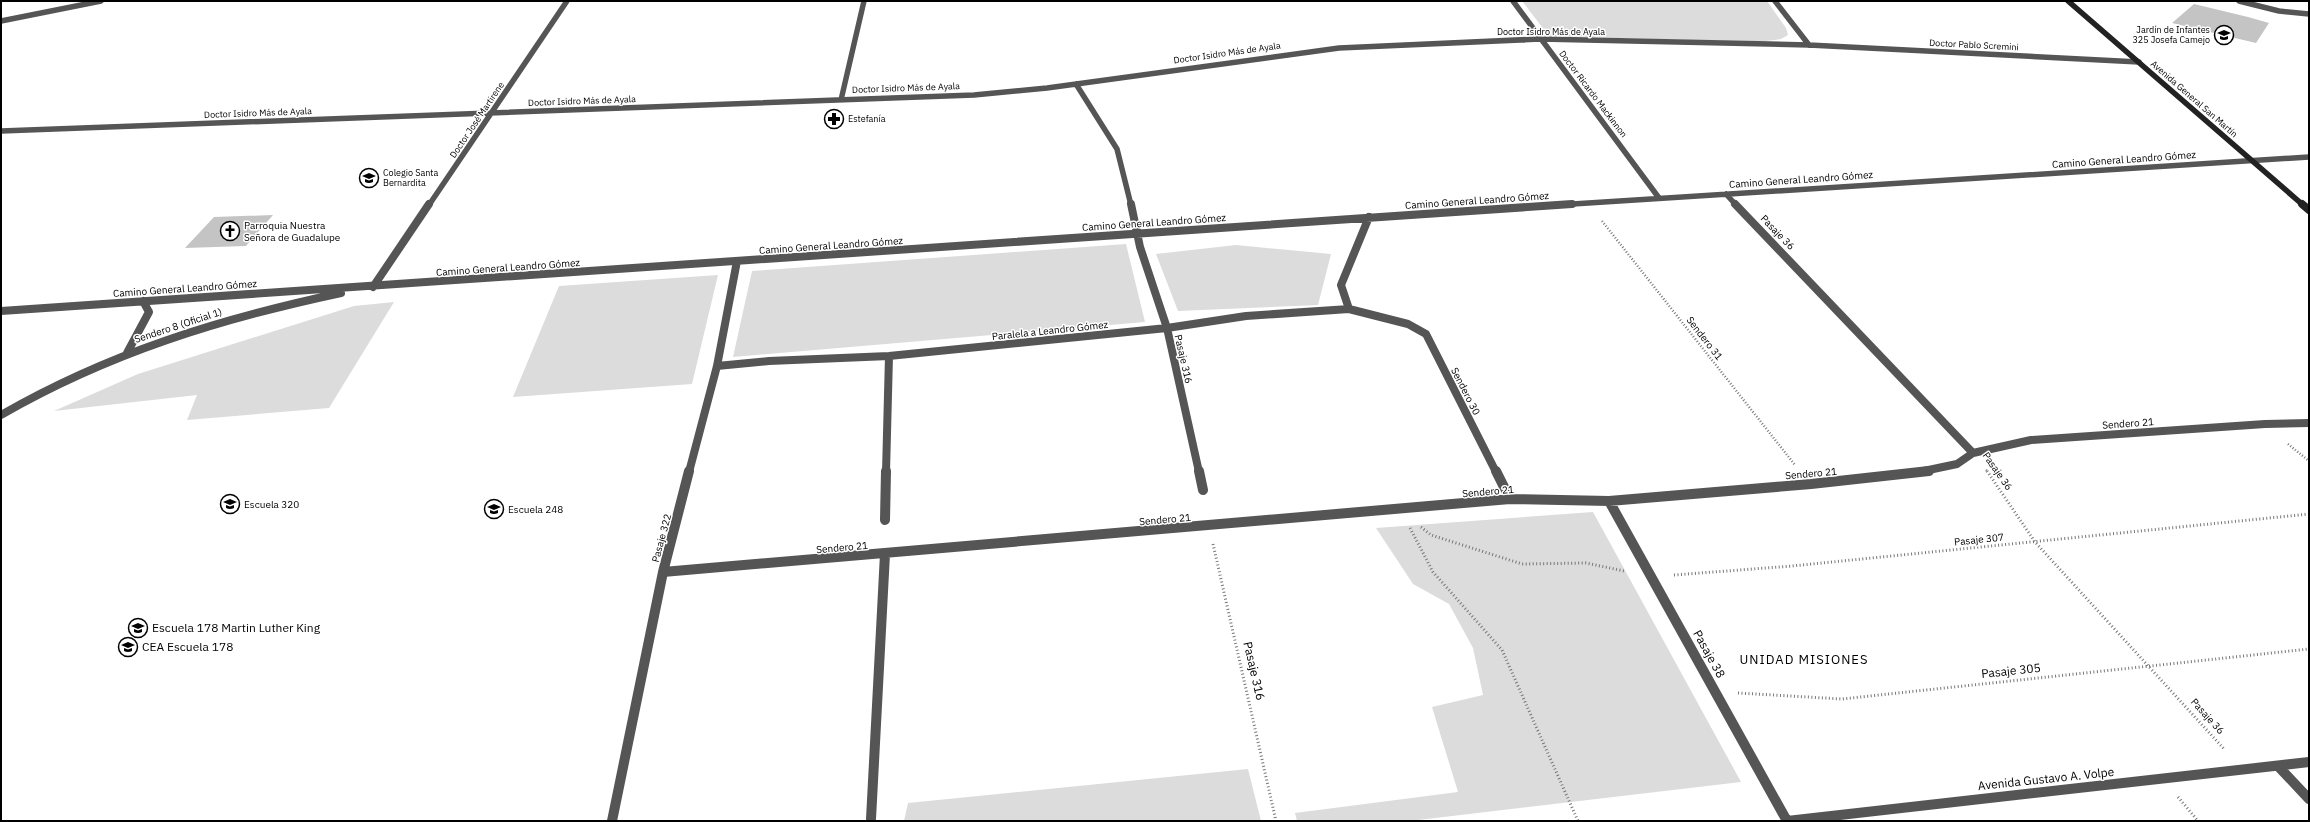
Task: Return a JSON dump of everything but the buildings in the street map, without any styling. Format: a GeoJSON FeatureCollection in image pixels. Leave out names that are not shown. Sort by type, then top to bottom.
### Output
{"type":"FeatureCollection","features":[{"type":"Feature","properties":{"kind":"main road","name":"Avenida General San Martín"},"geometry":{"type":"LineString","coordinates":[[2068,1],[2309,210]]}},
{"type":"Feature","properties":{"kind":"street"},"geometry":{"type":"LineString","coordinates":[[1,21],[101,1]]}},
{"type":"Feature","properties":{"kind":"street","name":"Doctor José Martirene"},"geometry":{"type":"LineString","coordinates":[[373,287],[492,114],[567,1]]}},
{"type":"Feature","properties":{"kind":"street"},"geometry":{"type":"LineString","coordinates":[[841,100],[864,1]]}},
{"type":"Feature","properties":{"kind":"street","name":"Doctor Ricardo Mackinnon"},"geometry":{"type":"LineString","coordinates":[[1513,1],[1540,40],[1659,198]]}},
{"type":"Feature","properties":{"kind":"street"},"geometry":{"type":"LineString","coordinates":[[1775,1],[1809,45]]}},
{"type":"Feature","properties":{"kind":"street"},"geometry":{"type":"LineString","coordinates":[[2239,1],[2279,11],[2309,14]]}},
{"type":"Feature","properties":{"kind":"street","name":"Doctor Isidro Más de Ayala"},"geometry":{"type":"LineString","coordinates":[[1,131],[974,95],[1076,84],[1339,48],[1540,40],[1809,45]]}},
{"type":"Feature","properties":{"kind":"street","name":"Doctor Pablo Scremini"},"geometry":{"type":"LineString","coordinates":[[1809,45],[2139,62]]}},
{"type":"Feature","properties":{"kind":"street","name":"Pasaje 316"},"geometry":{"type":"LineString","coordinates":[[1076,84],[1117,149],[1123,168],[1137,234],[1167,328],[1203,490]]}},
{"type":"Feature","properties":{"kind":"street","name":"Camino General Leandro Gómez"},"geometry":{"type":"LineString","coordinates":[[1,311],[373,287],[1588,202],[2309,157]]}},
{"type":"Feature","properties":{"kind":"street","name":"Pasaje 36"},"geometry":{"type":"LineString","coordinates":[[1726,194],[1973,453]]}},
{"type":"Feature","properties":{"kind":"street"},"geometry":{"type":"LineString","coordinates":[[1349,309],[1344,299],[1341,285],[1369,218]]}},
{"type":"Feature","properties":{"kind":"street","name":"Pasaje 322"},"geometry":{"type":"LineString","coordinates":[[612,821],[663,572],[717,366],[738,261]]}},
{"type":"Feature","properties":{"kind":"street","name":"Sendero 8 (Oficial 1)"},"geometry":{"type":"LineString","coordinates":[[1,415],[97,365],[210,324],[291,303],[373,287]]}},
{"type":"Feature","properties":{"kind":"street"},"geometry":{"type":"LineString","coordinates":[[127,353],[148,312],[143,301]]}},
{"type":"Feature","properties":{"kind":"street","name":"Paralela a Leandro Gómez"},"geometry":{"type":"LineString","coordinates":[[717,366],[769,361],[889,356],[1167,328],[1246,316],[1349,309],[1384,316]]}},
{"type":"Feature","properties":{"kind":"street","name":"Sendero 30"},"geometry":{"type":"LineString","coordinates":[[1384,316],[1408,324],[1426,334],[1510,499]]}},
{"type":"Feature","properties":{"kind":"street"},"geometry":{"type":"LineString","coordinates":[[885,520],[889,356]]}},
{"type":"Feature","properties":{"kind":"street","name":"Sendero 21"},"geometry":{"type":"LineString","coordinates":[[663,572],[1400,510],[1510,499],[1609,500],[1810,484],[1933,471],[1957,464],[1973,453],[2031,440],[2265,424],[2309,424]]}},
{"type":"Feature","properties":{"kind":"street","name":"Pasaje 38"},"geometry":{"type":"LineString","coordinates":[[1609,500],[1787,821]]}},
{"type":"Feature","properties":{"kind":"street"},"geometry":{"type":"LineString","coordinates":[[871,819],[885,554]]}},
{"type":"Feature","properties":{"kind":"street","name":"Avenida Gustavo A. Volpe"},"geometry":{"type":"LineString","coordinates":[[1787,821],[2309,762]]}},
{"type":"Feature","properties":{"kind":"street"},"geometry":{"type":"LineString","coordinates":[[2278,766],[2309,799]]}},
{"type":"Feature","properties":{"kind":"path","name":"Sendero 31"},"geometry":{"type":"LineString","coordinates":[[1588,202],[1810,484]]}},
{"type":"Feature","properties":{"kind":"path","name":"Pasaje 36"},"geometry":{"type":"LineString","coordinates":[[1973,453],[2035,542],[2243,770]]}},
{"type":"Feature","properties":{"kind":"path","name":"Pasaje 307"},"geometry":{"type":"LineString","coordinates":[[1400,510],[1431,535],[1522,564],[1586,563],[1651,577],[1800,565],[2309,514]]}},
{"type":"Feature","properties":{"kind":"path"},"geometry":{"type":"LineString","coordinates":[[1400,510],[1433,572],[1502,650],[1578,821]]}},
{"type":"Feature","properties":{"kind":"path","name":"Pasaje 316"},"geometry":{"type":"LineString","coordinates":[[1209,526],[1276,821]]}},
{"type":"Feature","properties":{"kind":"path","name":"Pasaje 305"},"geometry":{"type":"LineString","coordinates":[[1715,691],[1842,699],[2309,649]]}},
{"type":"Feature","properties":{"kind":"path"},"geometry":{"type":"LineString","coordinates":[[2163,779],[2198,821]]}},
{"type":"Feature","properties":{"kind":"shaded area"},"geometry":{"type":"Polygon","coordinates":[[[1522,1],[1767,1],[1786,28],[1788,35],[1781,39],[1758,42],[1553,36],[1548,35],[1522,1]]]}},
{"type":"Feature","properties":{"kind":"shaded area"},"geometry":{"type":"Polygon","coordinates":[[[1126,244],[1145,322],[733,357],[752,271],[1126,244]]]}},
{"type":"Feature","properties":{"kind":"shaded area"},"geometry":{"type":"Polygon","coordinates":[[[1236,245],[1331,254],[1318,305],[1178,311],[1156,254],[1236,245]]]}},
{"type":"Feature","properties":{"kind":"shaded area"},"geometry":{"type":"Polygon","coordinates":[[[718,275],[692,384],[513,397],[559,286],[718,275]]]}},
{"type":"Feature","properties":{"kind":"shaded area"},"geometry":{"type":"Polygon","coordinates":[[[394,302],[329,408],[187,420],[197,395],[54,411],[138,374],[354,306],[394,302]]]}},
{"type":"Feature","properties":{"kind":"shaded area"},"geometry":{"type":"Polygon","coordinates":[[[1593,512],[1741,782],[1410,821],[1297,821],[1295,813],[1458,792],[1432,707],[1483,695],[1473,648],[1449,604],[1413,584],[1376,528],[1593,512]]]}},
{"type":"Feature","properties":{"kind":"shaded area"},"geometry":{"type":"Polygon","coordinates":[[[1248,769],[1261,821],[904,821],[908,803],[1248,769]]]}},
{"type":"Feature","properties":{"kind":"place","name":"Jardín de Infantes 325 Josefa Camejo"},"geometry":{"type":"Point","coordinates":[2224,35]}},
{"type":"Feature","properties":{"kind":"place","name":"Estefanía"},"geometry":{"type":"Point","coordinates":[834,119]}},
{"type":"Feature","properties":{"kind":"place","name":"Colegio Santa Bernardita"},"geometry":{"type":"Point","coordinates":[369,178]}},
{"type":"Feature","properties":{"kind":"place","name":"Parroquia Nuestra Señora de Guadalupe"},"geometry":{"type":"Point","coordinates":[230,231]}},
{"type":"Feature","properties":{"kind":"place","name":"Escuela 320"},"geometry":{"type":"Point","coordinates":[230,504]}},
{"type":"Feature","properties":{"kind":"place","name":"Escuela 248"},"geometry":{"type":"Point","coordinates":[494,509]}},
{"type":"Feature","properties":{"kind":"place","name":"Escuela 178 Martin Luther King"},"geometry":{"type":"Point","coordinates":[138,628]}},
{"type":"Feature","properties":{"kind":"place","name":"CEA Escuela 178"},"geometry":{"type":"Point","coordinates":[128,647]}},
{"type":"Feature","properties":{"kind":"district","name":"UNIDAD MISIONES"},"geometry":{"type":"Point","coordinates":[1804,659]}}]}
